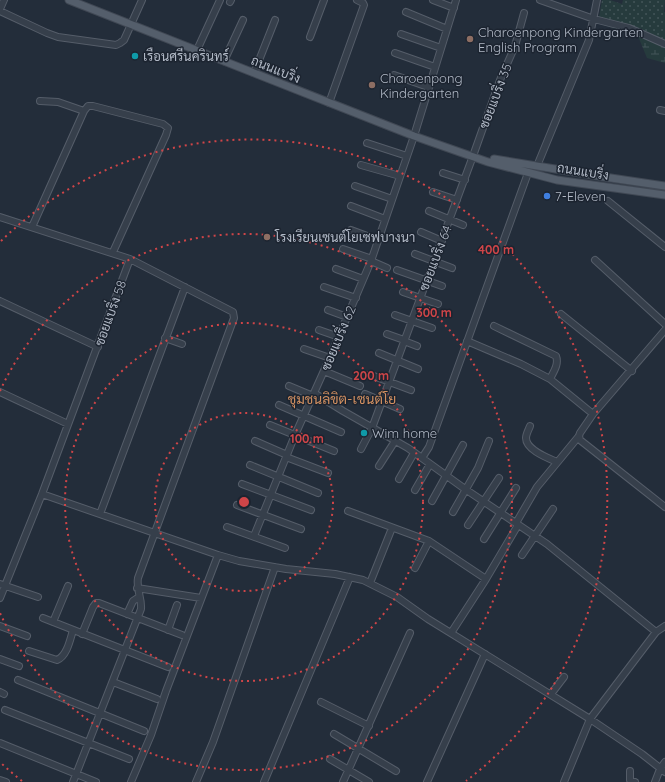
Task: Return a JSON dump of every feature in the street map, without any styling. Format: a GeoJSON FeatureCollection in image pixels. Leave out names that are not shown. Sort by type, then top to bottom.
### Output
{"type":"FeatureCollection","features":[{"type":"Feature","properties":{"kind":"main road","name":"ถนนแบริ่ง"},"geometry":{"type":"LineString","coordinates":[[72,1],[414,136],[475,156],[488,162],[558,180],[665,194]]}},
{"type":"Feature","properties":{"kind":"main road","name":"ถนนแบริ่ง"},"geometry":{"type":"LineString","coordinates":[[475,156],[665,186]]}},
{"type":"Feature","properties":{"kind":"street"},"geometry":{"type":"LineString","coordinates":[[4,0],[0,10],[47,34],[109,45],[120,43],[124,40],[142,0]]}},
{"type":"Feature","properties":{"kind":"street"},"geometry":{"type":"LineString","coordinates":[[197,50],[220,0]]}},
{"type":"Feature","properties":{"kind":"street"},"geometry":{"type":"LineString","coordinates":[[310,37],[324,0]]}},
{"type":"Feature","properties":{"kind":"street"},"geometry":{"type":"LineString","coordinates":[[433,0],[454,8]]}},
{"type":"Feature","properties":{"kind":"street","name":"ซอยแบริ่ง 62"},"geometry":{"type":"LineString","coordinates":[[254,536],[295,435],[348,317],[371,260],[414,136],[434,67],[456,0]]}},
{"type":"Feature","properties":{"kind":"street"},"geometry":{"type":"LineString","coordinates":[[540,0],[594,19],[628,28],[665,44]]}},
{"type":"Feature","properties":{"kind":"street"},"geometry":{"type":"LineString","coordinates":[[537,166],[589,40],[597,0]]}},
{"type":"Feature","properties":{"kind":"street"},"geometry":{"type":"LineString","coordinates":[[329,103],[362,1]]}},
{"type":"Feature","properties":{"kind":"street"},"geometry":{"type":"LineString","coordinates":[[406,12],[447,29]]}},
{"type":"Feature","properties":{"kind":"street","name":"ซอยแบริ่ง 35"},"geometry":{"type":"LineString","coordinates":[[475,156],[500,80],[515,46],[524,13]]}},
{"type":"Feature","properties":{"kind":"street"},"geometry":{"type":"LineString","coordinates":[[224,61],[243,20]]}},
{"type":"Feature","properties":{"kind":"street"},"geometry":{"type":"LineString","coordinates":[[254,73],[275,20]]}},
{"type":"Feature","properties":{"kind":"street"},"geometry":{"type":"LineString","coordinates":[[401,34],[441,48]]}},
{"type":"Feature","properties":{"kind":"street"},"geometry":{"type":"LineString","coordinates":[[395,53],[434,67]]}},
{"type":"Feature","properties":{"kind":"street"},"geometry":{"type":"LineString","coordinates":[[394,75],[428,87]]}},
{"type":"Feature","properties":{"kind":"street"},"geometry":{"type":"LineString","coordinates":[[40,101],[58,102],[84,111]]}},
{"type":"Feature","properties":{"kind":"street"},"geometry":{"type":"LineString","coordinates":[[32,227],[84,111],[88,106],[94,106],[163,124],[168,128],[166,135],[113,252]]}},
{"type":"Feature","properties":{"kind":"street"},"geometry":{"type":"LineString","coordinates":[[368,143],[407,156]]}},
{"type":"Feature","properties":{"kind":"street","name":"ซอยแบริ่ง 64"},"geometry":{"type":"LineString","coordinates":[[362,449],[372,428],[464,180],[475,156]]}},
{"type":"Feature","properties":{"kind":"street"},"geometry":{"type":"LineString","coordinates":[[361,164],[400,176]]}},
{"type":"Feature","properties":{"kind":"street"},"geometry":{"type":"LineString","coordinates":[[443,172],[464,180]]}},
{"type":"Feature","properties":{"kind":"street"},"geometry":{"type":"LineString","coordinates":[[422,458],[429,447],[528,172]]}},
{"type":"Feature","properties":{"kind":"street"},"geometry":{"type":"LineString","coordinates":[[355,186],[392,199]]}},
{"type":"Feature","properties":{"kind":"street"},"geometry":{"type":"LineString","coordinates":[[433,192],[457,200]]}},
{"type":"Feature","properties":{"kind":"street"},"geometry":{"type":"LineString","coordinates":[[608,201],[665,247]]}},
{"type":"Feature","properties":{"kind":"street"},"geometry":{"type":"LineString","coordinates":[[351,206],[385,219]]}},
{"type":"Feature","properties":{"kind":"street"},"geometry":{"type":"LineString","coordinates":[[429,211],[463,225]]}},
{"type":"Feature","properties":{"kind":"street"},"geometry":{"type":"LineString","coordinates":[[0,217],[113,252],[130,259],[233,312],[234,318],[138,578],[137,588],[141,604],[138,618],[73,782]]}},
{"type":"Feature","properties":{"kind":"street"},"geometry":{"type":"LineString","coordinates":[[351,230],[378,240]]}},
{"type":"Feature","properties":{"kind":"street"},"geometry":{"type":"LineString","coordinates":[[421,232],[442,241]]}},
{"type":"Feature","properties":{"kind":"street"},"geometry":{"type":"LineString","coordinates":[[343,249],[387,268]]}},
{"type":"Feature","properties":{"kind":"street"},"geometry":{"type":"LineString","coordinates":[[415,254],[452,268]]}},
{"type":"Feature","properties":{"kind":"street","name":"ซอยแบริ่ง 58"},"geometry":{"type":"LineString","coordinates":[[0,598],[2,585],[42,494],[130,259]]}},
{"type":"Feature","properties":{"kind":"street"},"geometry":{"type":"LineString","coordinates":[[595,260],[665,324]]}},
{"type":"Feature","properties":{"kind":"street"},"geometry":{"type":"LineString","coordinates":[[336,269],[363,279]]}},
{"type":"Feature","properties":{"kind":"street"},"geometry":{"type":"LineString","coordinates":[[397,270],[442,286]]}},
{"type":"Feature","properties":{"kind":"street"},"geometry":{"type":"LineString","coordinates":[[100,514],[185,287]]}},
{"type":"Feature","properties":{"kind":"street"},"geometry":{"type":"LineString","coordinates":[[324,287],[356,298]]}},
{"type":"Feature","properties":{"kind":"street"},"geometry":{"type":"LineString","coordinates":[[403,292],[438,304]]}},
{"type":"Feature","properties":{"kind":"street"},"geometry":{"type":"LineString","coordinates":[[0,301],[98,346]]}},
{"type":"Feature","properties":{"kind":"street"},"geometry":{"type":"LineString","coordinates":[[328,310],[348,317]]}},
{"type":"Feature","properties":{"kind":"street"},"geometry":{"type":"LineString","coordinates":[[561,314],[632,371]]}},
{"type":"Feature","properties":{"kind":"street"},"geometry":{"type":"LineString","coordinates":[[395,315],[432,328]]}},
{"type":"Feature","properties":{"kind":"street"},"geometry":{"type":"LineString","coordinates":[[494,326],[556,356],[556,366],[550,379]]}},
{"type":"Feature","properties":{"kind":"street"},"geometry":{"type":"LineString","coordinates":[[319,330],[339,337]]}},
{"type":"Feature","properties":{"kind":"street"},"geometry":{"type":"LineString","coordinates":[[451,633],[486,579],[538,487],[579,436],[593,414],[632,371],[665,330]]}},
{"type":"Feature","properties":{"kind":"street"},"geometry":{"type":"LineString","coordinates":[[387,334],[417,346]]}},
{"type":"Feature","properties":{"kind":"street"},"geometry":{"type":"LineString","coordinates":[[165,338],[182,344]]}},
{"type":"Feature","properties":{"kind":"street"},"geometry":{"type":"LineString","coordinates":[[467,341],[521,364],[550,379],[593,414]]}},
{"type":"Feature","properties":{"kind":"street"},"geometry":{"type":"LineString","coordinates":[[304,349],[330,358]]}},
{"type":"Feature","properties":{"kind":"street"},"geometry":{"type":"LineString","coordinates":[[379,353],[418,369]]}},
{"type":"Feature","properties":{"kind":"street"},"geometry":{"type":"LineString","coordinates":[[324,370],[360,386]]}},
{"type":"Feature","properties":{"kind":"street"},"geometry":{"type":"LineString","coordinates":[[371,375],[411,390]]}},
{"type":"Feature","properties":{"kind":"street"},"geometry":{"type":"LineString","coordinates":[[289,386],[313,394],[422,458],[446,476],[553,548],[656,632]]}},
{"type":"Feature","properties":{"kind":"street"},"geometry":{"type":"LineString","coordinates":[[0,392],[68,424]]}},
{"type":"Feature","properties":{"kind":"street"},"geometry":{"type":"LineString","coordinates":[[365,394],[400,409]]}},
{"type":"Feature","properties":{"kind":"street"},"geometry":{"type":"LineString","coordinates":[[279,405],[341,432]]}},
{"type":"Feature","properties":{"kind":"street"},"geometry":{"type":"LineString","coordinates":[[270,425],[334,451]]}},
{"type":"Feature","properties":{"kind":"street"},"geometry":{"type":"LineString","coordinates":[[530,426],[525,437],[527,443],[536,452],[557,462]]}},
{"type":"Feature","properties":{"kind":"street"},"geometry":{"type":"LineString","coordinates":[[579,436],[580,440],[665,507]]}},
{"type":"Feature","properties":{"kind":"street"},"geometry":{"type":"LineString","coordinates":[[255,441],[328,473]]}},
{"type":"Feature","properties":{"kind":"street"},"geometry":{"type":"LineString","coordinates":[[379,466],[395,441]]}},
{"type":"Feature","properties":{"kind":"street"},"geometry":{"type":"LineString","coordinates":[[453,512],[478,468],[490,441]]}},
{"type":"Feature","properties":{"kind":"street"},"geometry":{"type":"LineString","coordinates":[[432,501],[463,445]]}},
{"type":"Feature","properties":{"kind":"street"},"geometry":{"type":"LineString","coordinates":[[399,479],[414,453]]}},
{"type":"Feature","properties":{"kind":"street"},"geometry":{"type":"LineString","coordinates":[[415,490],[430,464]]}},
{"type":"Feature","properties":{"kind":"street"},"geometry":{"type":"LineString","coordinates":[[250,465],[318,494]]}},
{"type":"Feature","properties":{"kind":"street"},"geometry":{"type":"LineString","coordinates":[[468,525],[499,478]]}},
{"type":"Feature","properties":{"kind":"street"},"geometry":{"type":"LineString","coordinates":[[242,484],[311,510]]}},
{"type":"Feature","properties":{"kind":"street"},"geometry":{"type":"LineString","coordinates":[[484,539],[516,488]]}},
{"type":"Feature","properties":{"kind":"street"},"geometry":{"type":"LineString","coordinates":[[42,494],[239,561],[363,580],[397,597],[451,633],[551,694],[642,754],[663,770]]}},
{"type":"Feature","properties":{"kind":"street"},"geometry":{"type":"LineString","coordinates":[[237,505],[301,529]]}},
{"type":"Feature","properties":{"kind":"street"},"geometry":{"type":"LineString","coordinates":[[522,555],[552,509]]}},
{"type":"Feature","properties":{"kind":"street"},"geometry":{"type":"LineString","coordinates":[[348,511],[429,542],[486,579]]}},
{"type":"Feature","properties":{"kind":"street"},"geometry":{"type":"LineString","coordinates":[[227,527],[285,548]]}},
{"type":"Feature","properties":{"kind":"street"},"geometry":{"type":"LineString","coordinates":[[370,584],[392,528]]}},
{"type":"Feature","properties":{"kind":"street"},"geometry":{"type":"LineString","coordinates":[[415,568],[429,542]]}},
{"type":"Feature","properties":{"kind":"street"},"geometry":{"type":"LineString","coordinates":[[131,782],[151,735],[166,691],[218,555]]}},
{"type":"Feature","properties":{"kind":"street"},"geometry":{"type":"LineString","coordinates":[[196,782],[213,742],[275,567]]}},
{"type":"Feature","properties":{"kind":"street"},"geometry":{"type":"LineString","coordinates":[[264,782],[350,577]]}},
{"type":"Feature","properties":{"kind":"street"},"geometry":{"type":"LineString","coordinates":[[2,585],[38,597]]}},
{"type":"Feature","properties":{"kind":"street"},"geometry":{"type":"LineString","coordinates":[[53,622],[68,586]]}},
{"type":"Feature","properties":{"kind":"street"},"geometry":{"type":"LineString","coordinates":[[137,588],[202,598]]}},
{"type":"Feature","properties":{"kind":"street"},"geometry":{"type":"LineString","coordinates":[[127,614],[133,601],[139,597]]}},
{"type":"Feature","properties":{"kind":"street"},"geometry":{"type":"LineString","coordinates":[[82,634],[96,603],[182,635]]}},
{"type":"Feature","properties":{"kind":"street"},"geometry":{"type":"LineString","coordinates":[[168,630],[178,605]]}},
{"type":"Feature","properties":{"kind":"street"},"geometry":{"type":"LineString","coordinates":[[43,618],[168,666]]}},
{"type":"Feature","properties":{"kind":"street"},"geometry":{"type":"LineString","coordinates":[[0,626],[27,636]]}},
{"type":"Feature","properties":{"kind":"street"},"geometry":{"type":"LineString","coordinates":[[564,782],[590,719],[656,632],[665,626]]}},
{"type":"Feature","properties":{"kind":"street"},"geometry":{"type":"LineString","coordinates":[[29,651],[57,660],[64,654],[74,630]]}},
{"type":"Feature","properties":{"kind":"street"},"geometry":{"type":"LineString","coordinates":[[343,782],[410,633]]}},
{"type":"Feature","properties":{"kind":"street"},"geometry":{"type":"LineString","coordinates":[[427,782],[485,654]]}},
{"type":"Feature","properties":{"kind":"street"},"geometry":{"type":"LineString","coordinates":[[0,659],[19,666]]}},
{"type":"Feature","properties":{"kind":"street"},"geometry":{"type":"LineString","coordinates":[[551,694],[564,677]]}},
{"type":"Feature","properties":{"kind":"street"},"geometry":{"type":"LineString","coordinates":[[18,680],[144,731]]}},
{"type":"Feature","properties":{"kind":"street"},"geometry":{"type":"LineString","coordinates":[[113,682],[157,699]]}},
{"type":"Feature","properties":{"kind":"street"},"geometry":{"type":"LineString","coordinates":[[321,702],[368,726]]}},
{"type":"Feature","properties":{"kind":"street"},"geometry":{"type":"LineString","coordinates":[[5,710],[129,759]]}},
{"type":"Feature","properties":{"kind":"street"},"geometry":{"type":"LineString","coordinates":[[334,734],[396,771]]}},
{"type":"Feature","properties":{"kind":"street"},"geometry":{"type":"LineString","coordinates":[[0,743],[96,782]]}},
{"type":"Feature","properties":{"kind":"street"},"geometry":{"type":"LineString","coordinates":[[330,759],[369,782]]}},
{"type":"Feature","properties":{"kind":"street"},"geometry":{"type":"LineString","coordinates":[[655,782],[663,770],[665,762]]}},
{"type":"Feature","properties":{"kind":"street"},"geometry":{"type":"LineString","coordinates":[[630,771],[630,780],[635,782]]}},
{"type":"Feature","properties":{"kind":"street"},"geometry":{"type":"LineString","coordinates":[[0,780],[6,782]]}},
{"type":"Feature","properties":{"kind":"green space"},"geometry":{"type":"Polygon","coordinates":[[[602,0],[610,0],[622,4],[623,0],[665,0],[665,46],[598,23],[602,0]]]}},
{"type":"Feature","properties":{"kind":"green space"},"geometry":{"type":"Polygon","coordinates":[[[638,36],[665,46],[665,63],[647,58],[638,36]]]}},
{"type":"Feature","properties":{"kind":"place","name":"Charoenpong Kindergarten English Program"},"geometry":{"type":"Point","coordinates":[470,39]}},
{"type":"Feature","properties":{"kind":"place","name":"เรือนศรีนครินทร์"},"geometry":{"type":"Point","coordinates":[135,56]}},
{"type":"Feature","properties":{"kind":"place","name":"Charoenpong Kindergarten"},"geometry":{"type":"Point","coordinates":[372,85]}},
{"type":"Feature","properties":{"kind":"place","name":"7-Eleven"},"geometry":{"type":"Point","coordinates":[547,196]}},
{"type":"Feature","properties":{"kind":"place","name":"โรงเรียนเซนต์โยเซฟบางนา"},"geometry":{"type":"Point","coordinates":[267,237]}},
{"type":"Feature","properties":{"kind":"place","name":"Wim home"},"geometry":{"type":"Point","coordinates":[364,433]}},
{"type":"Feature","properties":{"kind":"district","name":"ชุมชนลิขิต-เซนต์โย"},"geometry":{"type":"Point","coordinates":[342,399]}}]}
